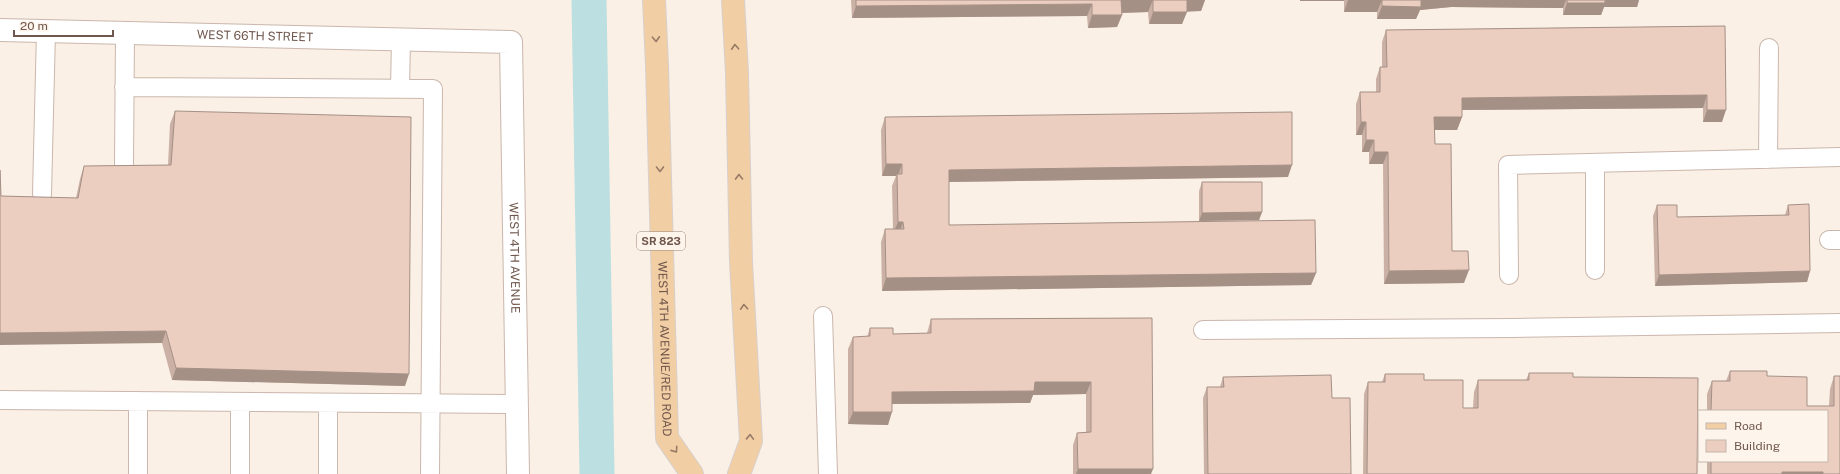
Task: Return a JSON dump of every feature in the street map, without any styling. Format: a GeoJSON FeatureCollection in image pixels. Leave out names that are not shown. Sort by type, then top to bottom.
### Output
{"type":"FeatureCollection","features":[{"type":"Feature","properties":{"kind":"main road","name":"WEST 4TH AVENUE/RED ROAD"},"geometry":{"type":"LineString","coordinates":[[654,0],[667,438],[692,474]]}},
{"type":"Feature","properties":{"kind":"main road"},"geometry":{"type":"LineString","coordinates":[[733,0],[737,72],[741,262],[750,441],[739,474]]}},
{"type":"Feature","properties":{"kind":"street","name":"WEST 66TH STREET"},"geometry":{"type":"LineString","coordinates":[[0,30],[511,42]]}},
{"type":"Feature","properties":{"kind":"street","name":"WEST 4TH AVENUE"},"geometry":{"type":"LineString","coordinates":[[511,42],[518,474]]}},
{"type":"Feature","properties":{"kind":"lane"},"geometry":{"type":"LineString","coordinates":[[42,194],[46,31]]}},
{"type":"Feature","properties":{"kind":"lane"},"geometry":{"type":"LineString","coordinates":[[124,33],[124,164]]}},
{"type":"Feature","properties":{"kind":"lane"},"geometry":{"type":"LineString","coordinates":[[400,89],[401,39]]}},
{"type":"Feature","properties":{"kind":"lane"},"geometry":{"type":"LineString","coordinates":[[1768,159],[1769,48]]}},
{"type":"Feature","properties":{"kind":"lane"},"geometry":{"type":"LineString","coordinates":[[124,87],[433,89],[430,474]]}},
{"type":"Feature","properties":{"kind":"lane"},"geometry":{"type":"LineString","coordinates":[[1509,275],[1508,165],[1840,157]]}},
{"type":"Feature","properties":{"kind":"lane"},"geometry":{"type":"LineString","coordinates":[[1595,164],[1595,270]]}},
{"type":"Feature","properties":{"kind":"lane"},"geometry":{"type":"LineString","coordinates":[[823,316],[828,474]]}},
{"type":"Feature","properties":{"kind":"lane"},"geometry":{"type":"LineString","coordinates":[[1203,330],[1506,328],[1840,323]]}},
{"type":"Feature","properties":{"kind":"lane"},"geometry":{"type":"LineString","coordinates":[[0,400],[517,404]]}},
{"type":"Feature","properties":{"kind":"lane"},"geometry":{"type":"LineString","coordinates":[[138,401],[138,474]]}},
{"type":"Feature","properties":{"kind":"lane"},"geometry":{"type":"LineString","coordinates":[[240,402],[240,474]]}},
{"type":"Feature","properties":{"kind":"lane"},"geometry":{"type":"LineString","coordinates":[[328,403],[328,474]]}},
{"type":"Feature","properties":{"kind":"building"},"geometry":{"type":"Polygon","coordinates":[[[856,0],[1121,0],[1122,15],[1092,15],[1092,4],[856,6],[856,0]]]}},
{"type":"Feature","properties":{"kind":"building"},"geometry":{"type":"Polygon","coordinates":[[[1153,0],[1187,0],[1187,12],[1153,12],[1153,0]]]}},
{"type":"Feature","properties":{"kind":"building"},"geometry":{"type":"Polygon","coordinates":[[[1382,0],[1421,0],[1421,7],[1382,6],[1382,0]]]}},
{"type":"Feature","properties":{"kind":"building"},"geometry":{"type":"Polygon","coordinates":[[[1567,0],[1605,0],[1605,3],[1567,3],[1567,0]]]}},
{"type":"Feature","properties":{"kind":"building"},"geometry":{"type":"Polygon","coordinates":[[[1725,26],[1726,110],[1707,110],[1707,95],[1462,98],[1462,117],[1434,117],[1435,144],[1451,144],[1452,251],[1468,251],[1469,270],[1389,271],[1388,152],[1374,152],[1374,140],[1366,140],[1366,122],[1361,122],[1360,92],[1380,92],[1380,67],[1387,67],[1386,30],[1725,26]]]}},
{"type":"Feature","properties":{"kind":"building"},"geometry":{"type":"Polygon","coordinates":[[[175,111],[411,117],[409,374],[176,368],[166,331],[0,333],[0,170],[1,196],[78,198],[84,166],[171,165],[175,111]]]}},
{"type":"Feature","properties":{"kind":"building"},"geometry":{"type":"Polygon","coordinates":[[[1292,112],[1292,165],[949,170],[949,225],[1315,220],[1316,273],[886,278],[885,229],[904,229],[903,222],[898,222],[897,174],[902,174],[902,164],[886,164],[885,117],[1292,112]]]}},
{"type":"Feature","properties":{"kind":"building"},"geometry":{"type":"Polygon","coordinates":[[[1202,182],[1262,182],[1262,212],[1202,213],[1202,182]]]}},
{"type":"Feature","properties":{"kind":"building"},"geometry":{"type":"Polygon","coordinates":[[[1809,204],[1810,271],[1659,275],[1657,205],[1677,205],[1677,217],[1789,215],[1788,205],[1809,204]]]}},
{"type":"Feature","properties":{"kind":"building"},"geometry":{"type":"Polygon","coordinates":[[[1152,318],[1153,469],[1078,469],[1077,433],[1091,432],[1091,382],[1035,382],[1034,391],[892,392],[892,412],[853,412],[853,337],[870,336],[870,328],[893,328],[893,334],[931,333],[931,319],[1152,318]]]}},
{"type":"Feature","properties":{"kind":"building"},"geometry":{"type":"Polygon","coordinates":[[[1730,371],[1767,371],[1767,376],[1807,377],[1807,406],[1834,406],[1834,376],[1840,376],[1840,474],[1823,474],[1823,472],[1782,472],[1782,474],[1711,474],[1711,462],[1828,462],[1828,410],[1711,410],[1712,381],[1730,381],[1730,371]]]}},
{"type":"Feature","properties":{"kind":"building"},"geometry":{"type":"Polygon","coordinates":[[[1529,373],[1573,373],[1573,377],[1698,378],[1697,474],[1367,474],[1368,382],[1385,382],[1385,374],[1424,374],[1424,380],[1463,380],[1463,408],[1478,408],[1478,380],[1529,380],[1529,373]]]}},
{"type":"Feature","properties":{"kind":"building"},"geometry":{"type":"Polygon","coordinates":[[[1331,375],[1332,398],[1350,398],[1351,474],[1208,474],[1207,387],[1224,387],[1223,377],[1331,375]]]}},
{"type":"Feature","properties":{"kind":"waterway"},"geometry":{"type":"LineString","coordinates":[[589,0],[597,474]]}}]}
